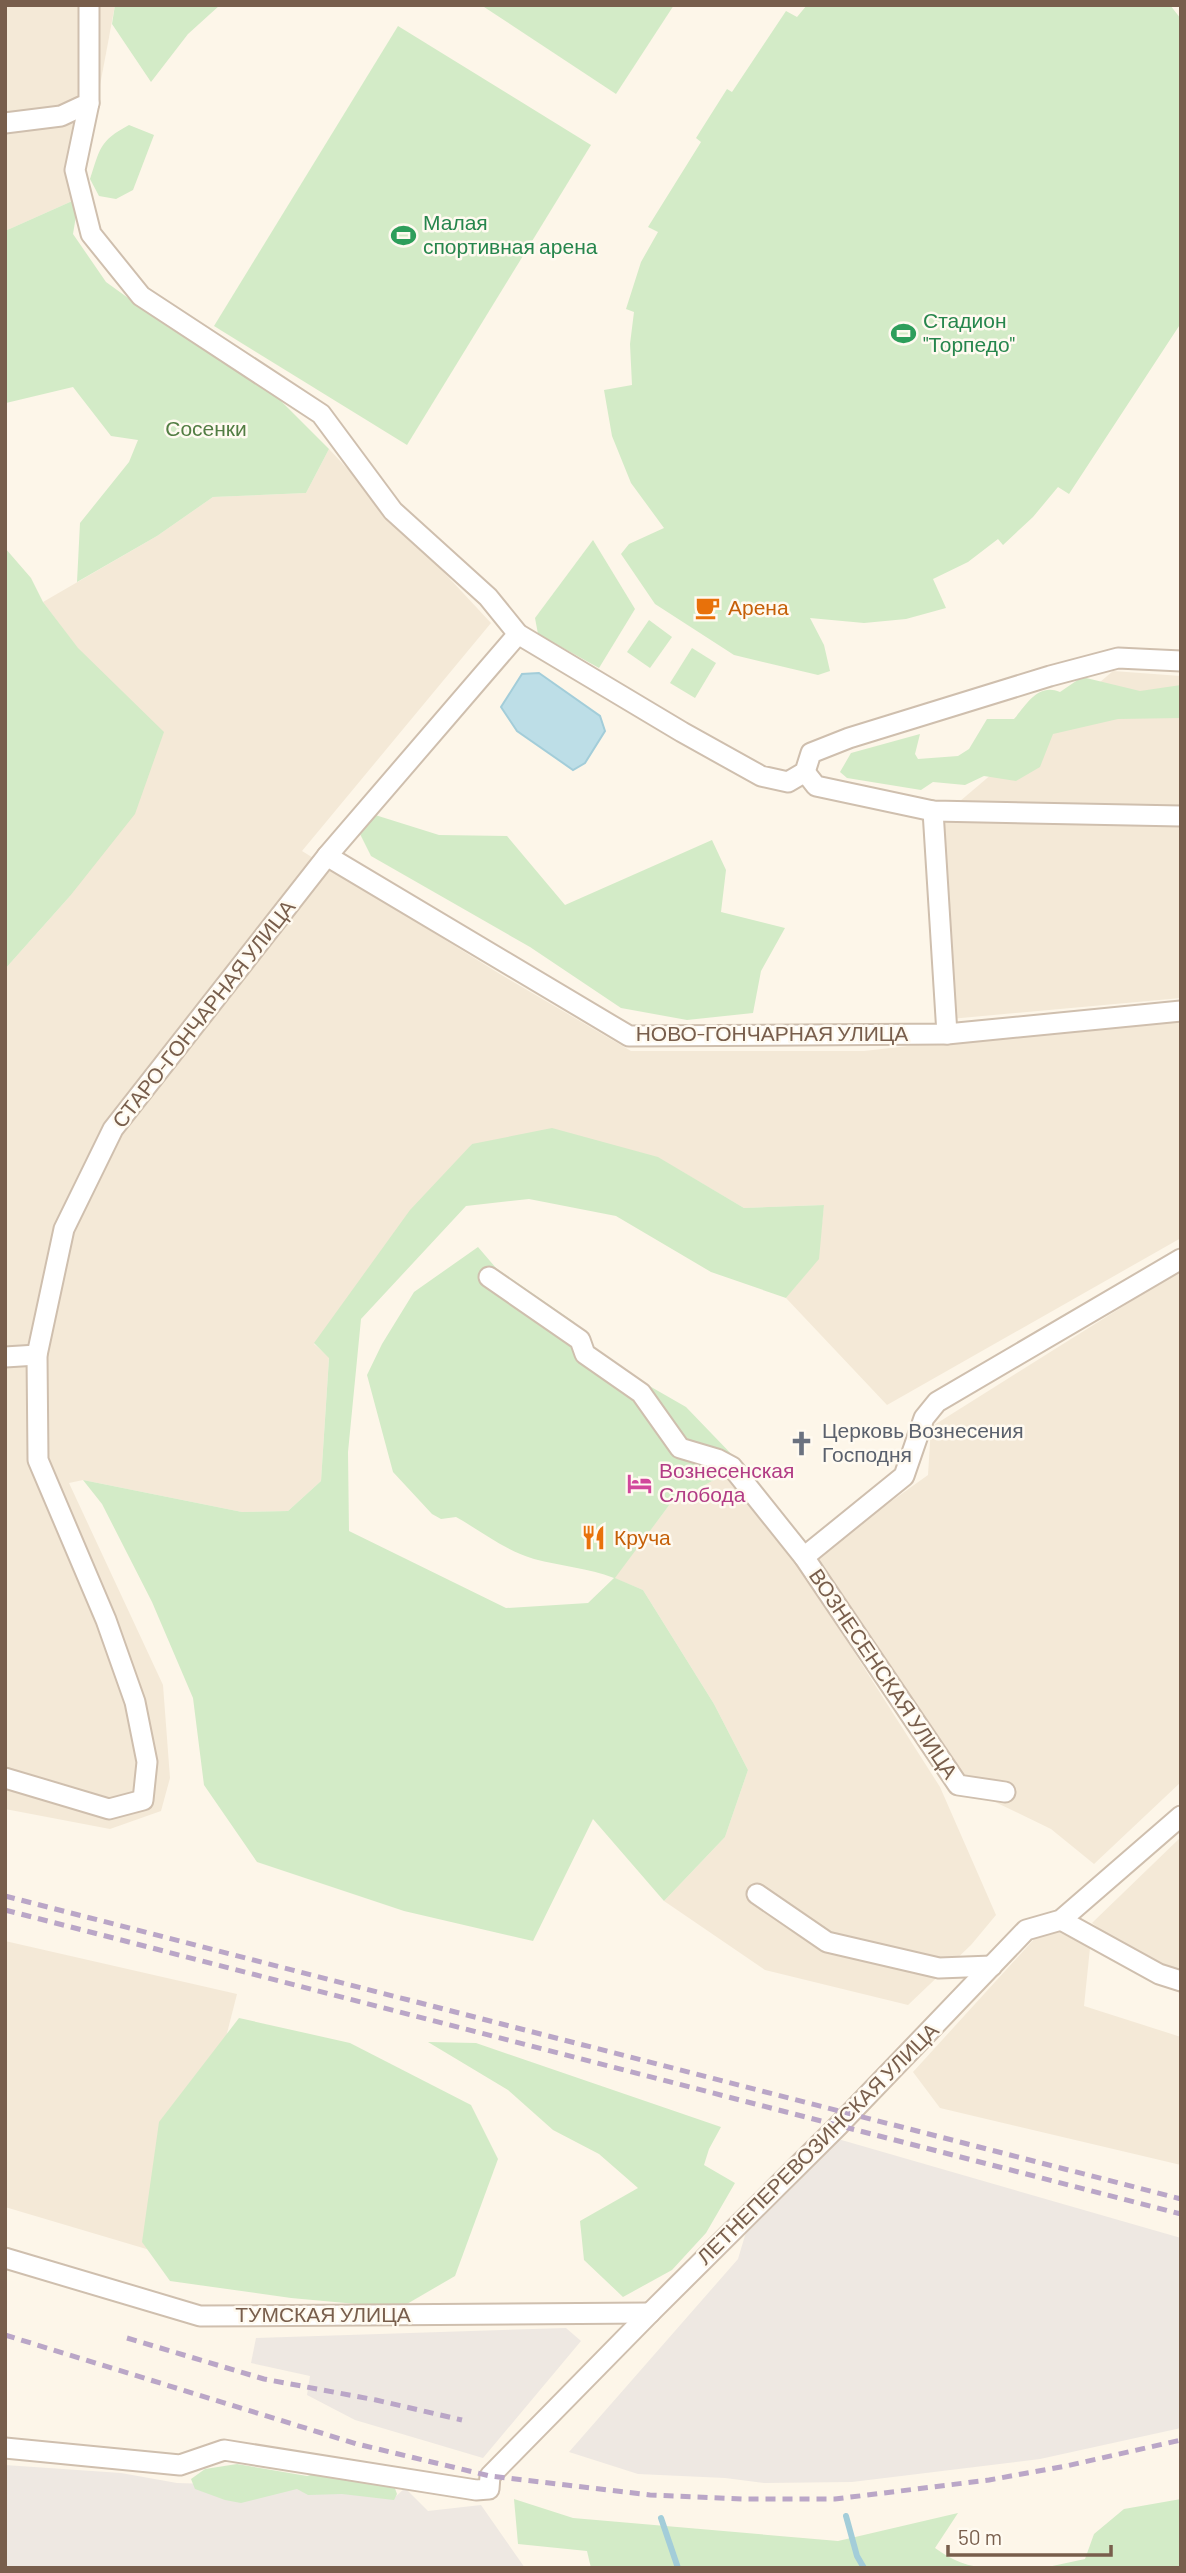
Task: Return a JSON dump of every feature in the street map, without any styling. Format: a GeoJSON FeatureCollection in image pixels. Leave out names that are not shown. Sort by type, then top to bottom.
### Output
{"type":"FeatureCollection","features":[{"type":"Feature","properties":{"kind":"street"},"geometry":{"type":"LineString","coordinates":[[89,5],[89,103],[75,170],[91,234],[141,296],[321,414],[393,511],[488,597],[518,634],[761,776],[788,782],[805,772],[811,753],[1050,676],[1118,658],[1181,661]]}},
{"type":"Feature","properties":{"kind":"street"},"geometry":{"type":"LineString","coordinates":[[5,123],[61,116],[89,103]]}},
{"type":"Feature","properties":{"kind":"street","name":"СТАРО-ГОНЧАРНАЯ УЛИЦА"},"geometry":{"type":"LineString","coordinates":[[5,1778],[109,1809],[143,1800],[146,1762],[135,1702],[106,1620],[38,1460],[37,1355],[64,1229],[113,1129],[327,856],[518,634]]}},
{"type":"Feature","properties":{"kind":"street"},"geometry":{"type":"LineString","coordinates":[[805,772],[816,786],[933,811],[1181,816]]}},
{"type":"Feature","properties":{"kind":"street"},"geometry":{"type":"LineString","coordinates":[[933,811],[947,1034]]}},
{"type":"Feature","properties":{"kind":"street","name":"НОВО-ГОНЧАРНАЯ УЛИЦА"},"geometry":{"type":"LineString","coordinates":[[327,856],[629,1036],[947,1034],[1181,1011]]}},
{"type":"Feature","properties":{"kind":"street","name":"ВОЗНЕСЕНСКАЯ УЛИЦА"},"geometry":{"type":"LineString","coordinates":[[804,1558],[904,1476],[924,1418],[937,1402],[1181,1259]]}},
{"type":"Feature","properties":{"kind":"street","name":"ВОЗНЕСЕНСКАЯ УЛИЦА"},"geometry":{"type":"LineString","coordinates":[[489,1277],[580,1340],[585,1354],[640,1393],[680,1448],[717,1459],[732,1467],[804,1558],[958,1786],[1005,1791]]}},
{"type":"Feature","properties":{"kind":"street"},"geometry":{"type":"LineString","coordinates":[[5,1357],[37,1355]]}},
{"type":"Feature","properties":{"kind":"street","name":"ЛЕТНЕПЕРЕВОЗИНСКАЯ УЛИЦА"},"geometry":{"type":"LineString","coordinates":[[5,2448],[180,2465],[224,2451],[476,2490],[489,2489],[490,2476],[839,2126],[1026,1930],[1061,1920],[1181,1816]]}},
{"type":"Feature","properties":{"kind":"street"},"geometry":{"type":"LineString","coordinates":[[757,1895],[827,1942],[939,1968],[992,1966]]}},
{"type":"Feature","properties":{"kind":"street"},"geometry":{"type":"LineString","coordinates":[[1061,1920],[1159,1974],[1181,1981]]}},
{"type":"Feature","properties":{"kind":"street","name":"ТУМСКАЯ УЛИЦА"},"geometry":{"type":"LineString","coordinates":[[5,2258],[200,2316],[650,2313]]}},
{"type":"Feature","properties":{"kind":"shaded area"},"geometry":{"type":"Polygon","coordinates":[[[5,5],[115,5],[79,198],[5,231],[5,5]]]}},
{"type":"Feature","properties":{"kind":"shaded area"},"geometry":{"type":"Polygon","coordinates":[[[329,449],[491,623],[302,851],[500,974],[631,1051],[864,1051],[1181,1015],[1181,1238],[887,1405],[786,1298],[818,1259],[824,1205],[744,1208],[657,1157],[472,1144],[314,1344],[329,1357],[321,1481],[288,1511],[242,1512],[83,1480],[69,1483],[163,1685],[170,1778],[161,1811],[110,1829],[5,1809],[5,969],[70,896],[78,649],[43,602],[157,536],[213,497],[306,493],[329,449]]]}},
{"type":"Feature","properties":{"kind":"shaded area"},"geometry":{"type":"Polygon","coordinates":[[[1113,671],[1181,676],[1181,998],[950,1019],[939,819],[1113,671]]]}},
{"type":"Feature","properties":{"kind":"shaded area"},"geometry":{"type":"Polygon","coordinates":[[[1181,1270],[1181,1782],[1094,1864],[1051,1829],[966,1788],[812,1558],[928,1475],[931,1427],[1181,1270]]]}},
{"type":"Feature","properties":{"kind":"shaded area"},"geometry":{"type":"Polygon","coordinates":[[[725,1474],[784,1542],[940,1787],[996,1915],[971,1945],[908,2005],[765,1970],[664,1901],[725,1837],[748,1770],[714,1704],[643,1590],[614,1578],[670,1504],[725,1474]]]}},
{"type":"Feature","properties":{"kind":"shaded area"},"geometry":{"type":"Polygon","coordinates":[[[1181,1837],[1181,1972],[1135,1956],[1092,1923],[1181,1837]]]}},
{"type":"Feature","properties":{"kind":"shaded area"},"geometry":{"type":"Polygon","coordinates":[[[1059,1932],[1090,1948],[1084,2006],[1181,2037],[1181,2165],[940,2108],[913,2072],[1036,1937],[1059,1932]]]}},
{"type":"Feature","properties":{"kind":"shaded area"},"geometry":{"type":"Polygon","coordinates":[[[5,1941],[237,1994],[170,2256],[5,2207],[5,1941]]]}},
{"type":"Feature","properties":{"kind":"shaded area"},"geometry":{"type":"Polygon","coordinates":[[[838,2139],[1181,2238],[1181,2428],[1040,2459],[852,2482],[764,2483],[725,2478],[638,2474],[569,2452],[738,2259],[746,2232],[838,2139]]]}},
{"type":"Feature","properties":{"kind":"shaded area"},"geometry":{"type":"Polygon","coordinates":[[[566,2328],[581,2341],[483,2458],[355,2420],[307,2395],[310,2376],[251,2363],[256,2338],[566,2328]]]}},
{"type":"Feature","properties":{"kind":"shaded area"},"geometry":{"type":"Polygon","coordinates":[[[5,2465],[121,2473],[177,2483],[369,2489],[393,2499],[405,2488],[428,2511],[481,2505],[525,2568],[5,2568],[5,2465]]]}},
{"type":"Feature","properties":{"kind":"green space"},"geometry":{"type":"Polygon","coordinates":[[[115,5],[220,5],[188,34],[151,82],[112,24],[115,5]]]}},
{"type":"Feature","properties":{"kind":"green space"},"geometry":{"type":"Polygon","coordinates":[[[481,5],[674,5],[616,94],[481,5]]]}},
{"type":"Feature","properties":{"kind":"green space","name":"Стадион \"Торпедо\""},"geometry":{"type":"Polygon","coordinates":[[[807,5],[1170,5],[1181,19],[1181,323],[1069,494],[1058,487],[1033,517],[1003,545],[998,539],[968,562],[933,579],[946,608],[906,619],[864,623],[810,618],[824,645],[830,671],[818,675],[734,655],[655,604],[621,554],[629,544],[664,528],[631,483],[612,436],[604,390],[632,385],[630,344],[634,312],[626,309],[641,262],[658,232],[648,227],[701,142],[696,138],[727,89],[732,92],[786,11],[797,17],[807,5]]]}},
{"type":"Feature","properties":{"kind":"green space","name":"Малая спортивная арена"},"geometry":{"type":"Polygon","coordinates":[[[398,26],[591,145],[407,445],[214,326],[398,26]]]}},
{"type":"Feature","properties":{"kind":"green space"},"geometry":{"type":"Polygon","coordinates":[[[129,125],[154,135],[133,190],[116,199],[99,196],[90,179],[99,153],[106,141],[129,125]]]}},
{"type":"Feature","properties":{"kind":"green space","name":"Сосенки"},"geometry":{"type":"Polygon","coordinates":[[[79,198],[73,234],[106,282],[171,329],[263,383],[329,449],[306,493],[213,497],[157,536],[77,582],[80,523],[129,462],[138,440],[111,436],[73,387],[6,403],[5,231],[79,198]]]}},
{"type":"Feature","properties":{"kind":"green space"},"geometry":{"type":"Polygon","coordinates":[[[593,540],[635,609],[599,668],[538,634],[535,618],[593,540]]]}},
{"type":"Feature","properties":{"kind":"green space"},"geometry":{"type":"Polygon","coordinates":[[[5,548],[31,578],[43,602],[78,648],[164,732],[135,814],[70,896],[5,969],[5,548]]]}},
{"type":"Feature","properties":{"kind":"green space"},"geometry":{"type":"Polygon","coordinates":[[[649,620],[672,637],[650,668],[627,652],[649,620]]]}},
{"type":"Feature","properties":{"kind":"green space"},"geometry":{"type":"Polygon","coordinates":[[[692,648],[716,663],[695,698],[670,683],[692,648]]]}},
{"type":"Feature","properties":{"kind":"green space"},"geometry":{"type":"Polygon","coordinates":[[[1082,677],[1140,691],[1181,685],[1181,718],[1118,719],[1053,734],[1040,767],[1016,781],[984,776],[965,785],[933,782],[921,790],[847,778],[840,772],[851,753],[920,734],[915,754],[918,759],[958,756],[969,749],[987,719],[1014,719],[1034,696],[1045,690],[1060,692],[1082,677]]]}},
{"type":"Feature","properties":{"kind":"green space"},"geometry":{"type":"Polygon","coordinates":[[[372,814],[439,835],[507,836],[565,905],[712,840],[726,870],[721,912],[785,928],[761,971],[753,1013],[687,1020],[621,1008],[530,947],[371,856],[359,832],[372,814]]]}},
{"type":"Feature","properties":{"kind":"green space"},"geometry":{"type":"Polygon","coordinates":[[[552,1128],[658,1157],[744,1208],[824,1205],[819,1259],[786,1298],[711,1272],[616,1216],[529,1199],[466,1206],[361,1319],[348,1452],[349,1531],[506,1608],[588,1603],[614,1578],[524,1555],[456,1517],[441,1519],[432,1514],[393,1472],[367,1375],[382,1344],[414,1292],[478,1247],[496,1268],[574,1322],[585,1349],[686,1407],[738,1461],[725,1474],[670,1504],[615,1578],[643,1590],[714,1704],[748,1770],[725,1837],[664,1901],[593,1819],[533,1941],[404,1911],[257,1862],[204,1785],[193,1698],[152,1602],[102,1504],[83,1480],[242,1512],[288,1511],[321,1481],[329,1358],[314,1343],[410,1210],[472,1144],[552,1128]]]}},
{"type":"Feature","properties":{"kind":"green space"},"geometry":{"type":"Polygon","coordinates":[[[239,2018],[350,2043],[471,2105],[498,2159],[455,2276],[400,2308],[291,2298],[170,2281],[142,2242],[159,2122],[239,2018]]]}},
{"type":"Feature","properties":{"kind":"green space"},"geometry":{"type":"Polygon","coordinates":[[[428,2042],[476,2043],[721,2127],[704,2165],[735,2183],[706,2233],[672,2270],[623,2297],[584,2260],[580,2221],[638,2188],[599,2154],[553,2130],[508,2090],[428,2042]]]}},
{"type":"Feature","properties":{"kind":"green space"},"geometry":{"type":"Polygon","coordinates":[[[237,2464],[307,2476],[318,2473],[392,2480],[397,2494],[394,2500],[342,2494],[308,2495],[297,2489],[241,2503],[195,2489],[191,2479],[205,2469],[237,2464]]]}},
{"type":"Feature","properties":{"kind":"green space"},"geometry":{"type":"Polygon","coordinates":[[[514,2499],[573,2518],[838,2541],[958,2513],[935,2548],[961,2562],[990,2568],[591,2568],[587,2551],[518,2544],[514,2499]]]}},
{"type":"Feature","properties":{"kind":"green space"},"geometry":{"type":"Polygon","coordinates":[[[1181,2499],[1181,2568],[1043,2568],[1085,2559],[1094,2534],[1124,2509],[1181,2499]]]}},
{"type":"Feature","properties":{"kind":"water"},"geometry":{"type":"Polygon","coordinates":[[[539,673],[600,716],[605,731],[585,763],[573,770],[517,731],[501,707],[522,674],[539,673]]]}},
{"type":"Feature","properties":{"kind":"waterway"},"geometry":{"type":"LineString","coordinates":[[846,2516],[857,2556],[864,2568]]}},
{"type":"Feature","properties":{"kind":"waterway"},"geometry":{"type":"LineString","coordinates":[[661,2518],[678,2568]]}},
{"type":"Feature","properties":{"kind":"railway"},"geometry":{"type":"LineString","coordinates":[[5,1896],[1181,2199]]}},
{"type":"Feature","properties":{"kind":"railway"},"geometry":{"type":"LineString","coordinates":[[5,1910],[1181,2214]]}},
{"type":"Feature","properties":{"kind":"railway"},"geometry":{"type":"LineString","coordinates":[[5,2335],[357,2444],[490,2476],[650,2495],[835,2499],[989,2480],[1181,2440]]}},
{"type":"Feature","properties":{"kind":"railway"},"geometry":{"type":"LineString","coordinates":[[127,2338],[264,2379],[376,2400],[462,2420]]}},
{"type":"Feature","properties":{"kind":"place","name":"Малая спортивная арена"},"geometry":{"type":"Point","coordinates":[403,235]}},
{"type":"Feature","properties":{"kind":"place","name":"Стадион \"Торпедо\""},"geometry":{"type":"Point","coordinates":[903,333]}},
{"type":"Feature","properties":{"kind":"place","name":"Арена"},"geometry":{"type":"Point","coordinates":[708,608]}},
{"type":"Feature","properties":{"kind":"place","name":"Церковь Вознесения Господня"},"geometry":{"type":"Point","coordinates":[802,1443]}},
{"type":"Feature","properties":{"kind":"place","name":"Вознесенская Слобода"},"geometry":{"type":"Point","coordinates":[639,1483]}},
{"type":"Feature","properties":{"kind":"place","name":"Круча"},"geometry":{"type":"Point","coordinates":[594,1538]}}]}
